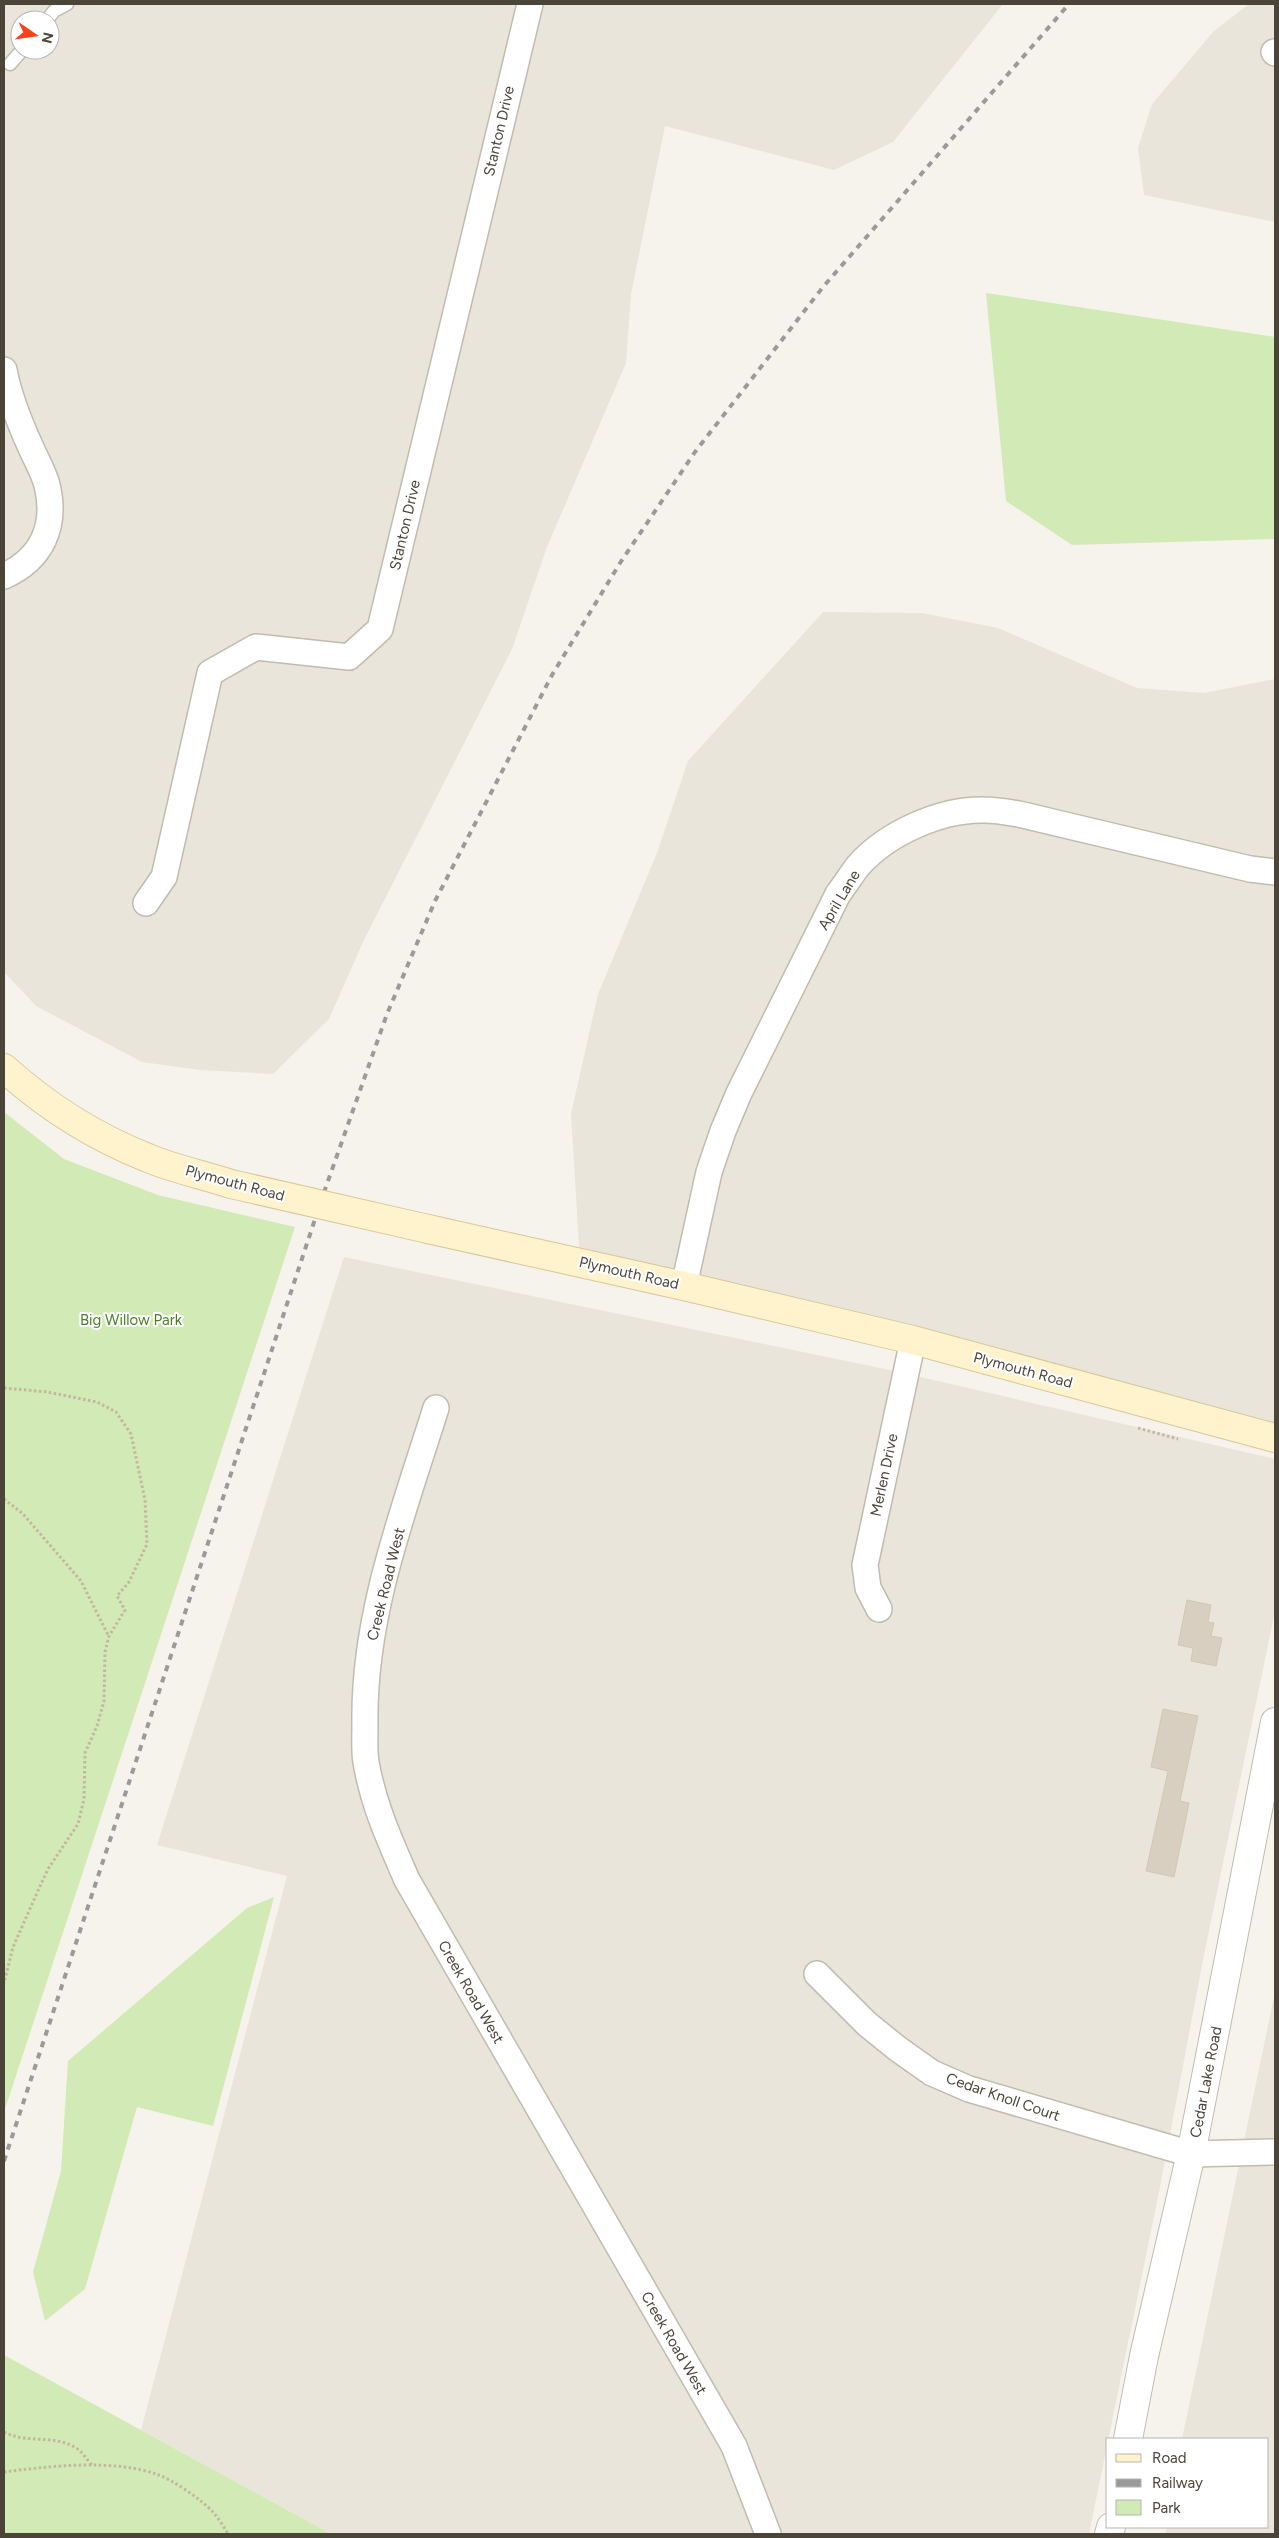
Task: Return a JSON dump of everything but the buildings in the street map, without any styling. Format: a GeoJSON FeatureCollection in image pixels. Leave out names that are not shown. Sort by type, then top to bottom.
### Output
{"type":"FeatureCollection","features":[{"type":"Feature","properties":{"kind":"main road","name":"Plymouth Road"},"geometry":{"type":"LineString","coordinates":[[4,1068],[24,1086],[74,1122],[148,1159],[232,1184],[684,1286],[913,1340],[1275,1438]]}},
{"type":"Feature","properties":{"kind":"street","name":"Stanton Drive"},"geometry":{"type":"LineString","coordinates":[[146,903],[164,877],[210,673],[256,648],[349,657],[380,629],[530,4]]}},
{"type":"Feature","properties":{"kind":"street"},"geometry":{"type":"LineString","coordinates":[[4,370],[21,426],[47,484],[51,508],[46,533],[36,555],[17,570],[4,576]]}},
{"type":"Feature","properties":{"kind":"street","name":"April Lane"},"geometry":{"type":"LineString","coordinates":[[684,1286],[709,1172],[739,1093],[838,894],[859,865],[885,843],[916,826],[950,814],[984,810],[1019,814],[1250,869],[1275,872]]}},
{"type":"Feature","properties":{"kind":"street","name":"Merlen Drive"},"geometry":{"type":"LineString","coordinates":[[879,1609],[868,1588],[865,1566],[913,1340]]}},
{"type":"Feature","properties":{"kind":"street","name":"Creek Road West"},"geometry":{"type":"LineString","coordinates":[[436,1408],[384,1575],[370,1642],[365,1704],[366,1761],[379,1817],[411,1888],[734,2446],[768,2534]]}},
{"type":"Feature","properties":{"kind":"street","name":"Cedar Lake Road"},"geometry":{"type":"LineString","coordinates":[[1128,2438],[1144,2356],[1192,2154],[1275,1722]]}},
{"type":"Feature","properties":{"kind":"street","name":"Cedar Knoll Court"},"geometry":{"type":"LineString","coordinates":[[817,1974],[867,2024],[932,2073],[969,2089],[1008,2102],[1192,2154],[1275,2152]]}},
{"type":"Feature","properties":{"kind":"lane"},"geometry":{"type":"LineString","coordinates":[[56,10],[67,4]]}},
{"type":"Feature","properties":{"kind":"lane"},"geometry":{"type":"LineString","coordinates":[[10,64],[13,60]]}},
{"type":"Feature","properties":{"kind":"path"},"geometry":{"type":"LineString","coordinates":[[4,1388],[48,1392],[96,1402],[116,1412],[131,1434],[145,1500],[147,1544],[128,1582],[117,1596],[124,1610],[109,1636],[105,1652],[104,1701],[97,1726],[85,1753],[84,1799],[78,1824],[44,1876],[13,1947],[4,1983]]}},
{"type":"Feature","properties":{"kind":"path"},"geometry":{"type":"LineString","coordinates":[[1132,1427],[1180,1440]]}},
{"type":"Feature","properties":{"kind":"path"},"geometry":{"type":"LineString","coordinates":[[4,1499],[23,1514],[81,1581],[109,1636]]}},
{"type":"Feature","properties":{"kind":"path"},"geometry":{"type":"LineString","coordinates":[[4,2432],[29,2439],[52,2440],[76,2448],[92,2465]]}},
{"type":"Feature","properties":{"kind":"path"},"geometry":{"type":"LineString","coordinates":[[4,2472],[92,2465],[120,2467],[162,2476],[213,2512],[228,2534]]}},
{"type":"Feature","properties":{"kind":"shaded area"},"geometry":{"type":"Polygon","coordinates":[[[4,4],[1003,4],[893,142],[834,170],[665,126],[631,294],[626,363],[547,547],[512,649],[363,942],[329,1019],[273,1074],[200,1070],[142,1062],[36,1006],[4,972],[4,4]]]}},
{"type":"Feature","properties":{"kind":"shaded area"},"geometry":{"type":"Polygon","coordinates":[[[1249,4],[1275,4],[1275,222],[1144,195],[1138,148],[1152,104],[1214,31],[1249,4]]]}},
{"type":"Feature","properties":{"kind":"shaded area"},"geometry":{"type":"Polygon","coordinates":[[[823,612],[922,613],[998,628],[1137,688],[1204,693],[1275,679],[1275,1438],[580,1262],[571,1114],[598,994],[657,853],[688,761],[823,612]]]}},
{"type":"Feature","properties":{"kind":"shaded area"},"geometry":{"type":"Polygon","coordinates":[[[344,1257],[890,1370],[1275,1459],[1275,1611],[1203,1960],[1160,2187],[1109,2438],[1106,2438],[1106,2451],[1089,2534],[331,2534],[141,2430],[287,1876],[157,1845],[344,1257]]]}},
{"type":"Feature","properties":{"kind":"shaded area"},"geometry":{"type":"Polygon","coordinates":[[[1275,1992],[1275,2534],[1165,2534],[1167,2528],[1269,2528],[1269,2438],[1182,2438],[1275,1992]]]}},
{"type":"Feature","properties":{"kind":"green space"},"geometry":{"type":"Polygon","coordinates":[[[986,293],[1275,337],[1275,539],[1072,545],[1006,501],[986,293]]]}},
{"type":"Feature","properties":{"kind":"green space","name":"Big Willow Park"},"geometry":{"type":"Polygon","coordinates":[[[4,1112],[64,1159],[158,1195],[295,1227],[4,2112],[4,1112]]]}},
{"type":"Feature","properties":{"kind":"green space"},"geometry":{"type":"Polygon","coordinates":[[[274,1897],[213,2126],[137,2107],[85,2289],[45,2321],[33,2272],[61,2171],[68,2061],[247,1908],[274,1897]]]}},
{"type":"Feature","properties":{"kind":"green space"},"geometry":{"type":"Polygon","coordinates":[[[4,2355],[331,2534],[4,2534],[4,2355]]]}},
{"type":"Feature","properties":{"kind":"railway"},"geometry":{"type":"LineString","coordinates":[[4,2161],[322,1198],[387,1014],[435,901],[552,675],[620,563],[695,452],[823,287],[1069,4]]}}]}
